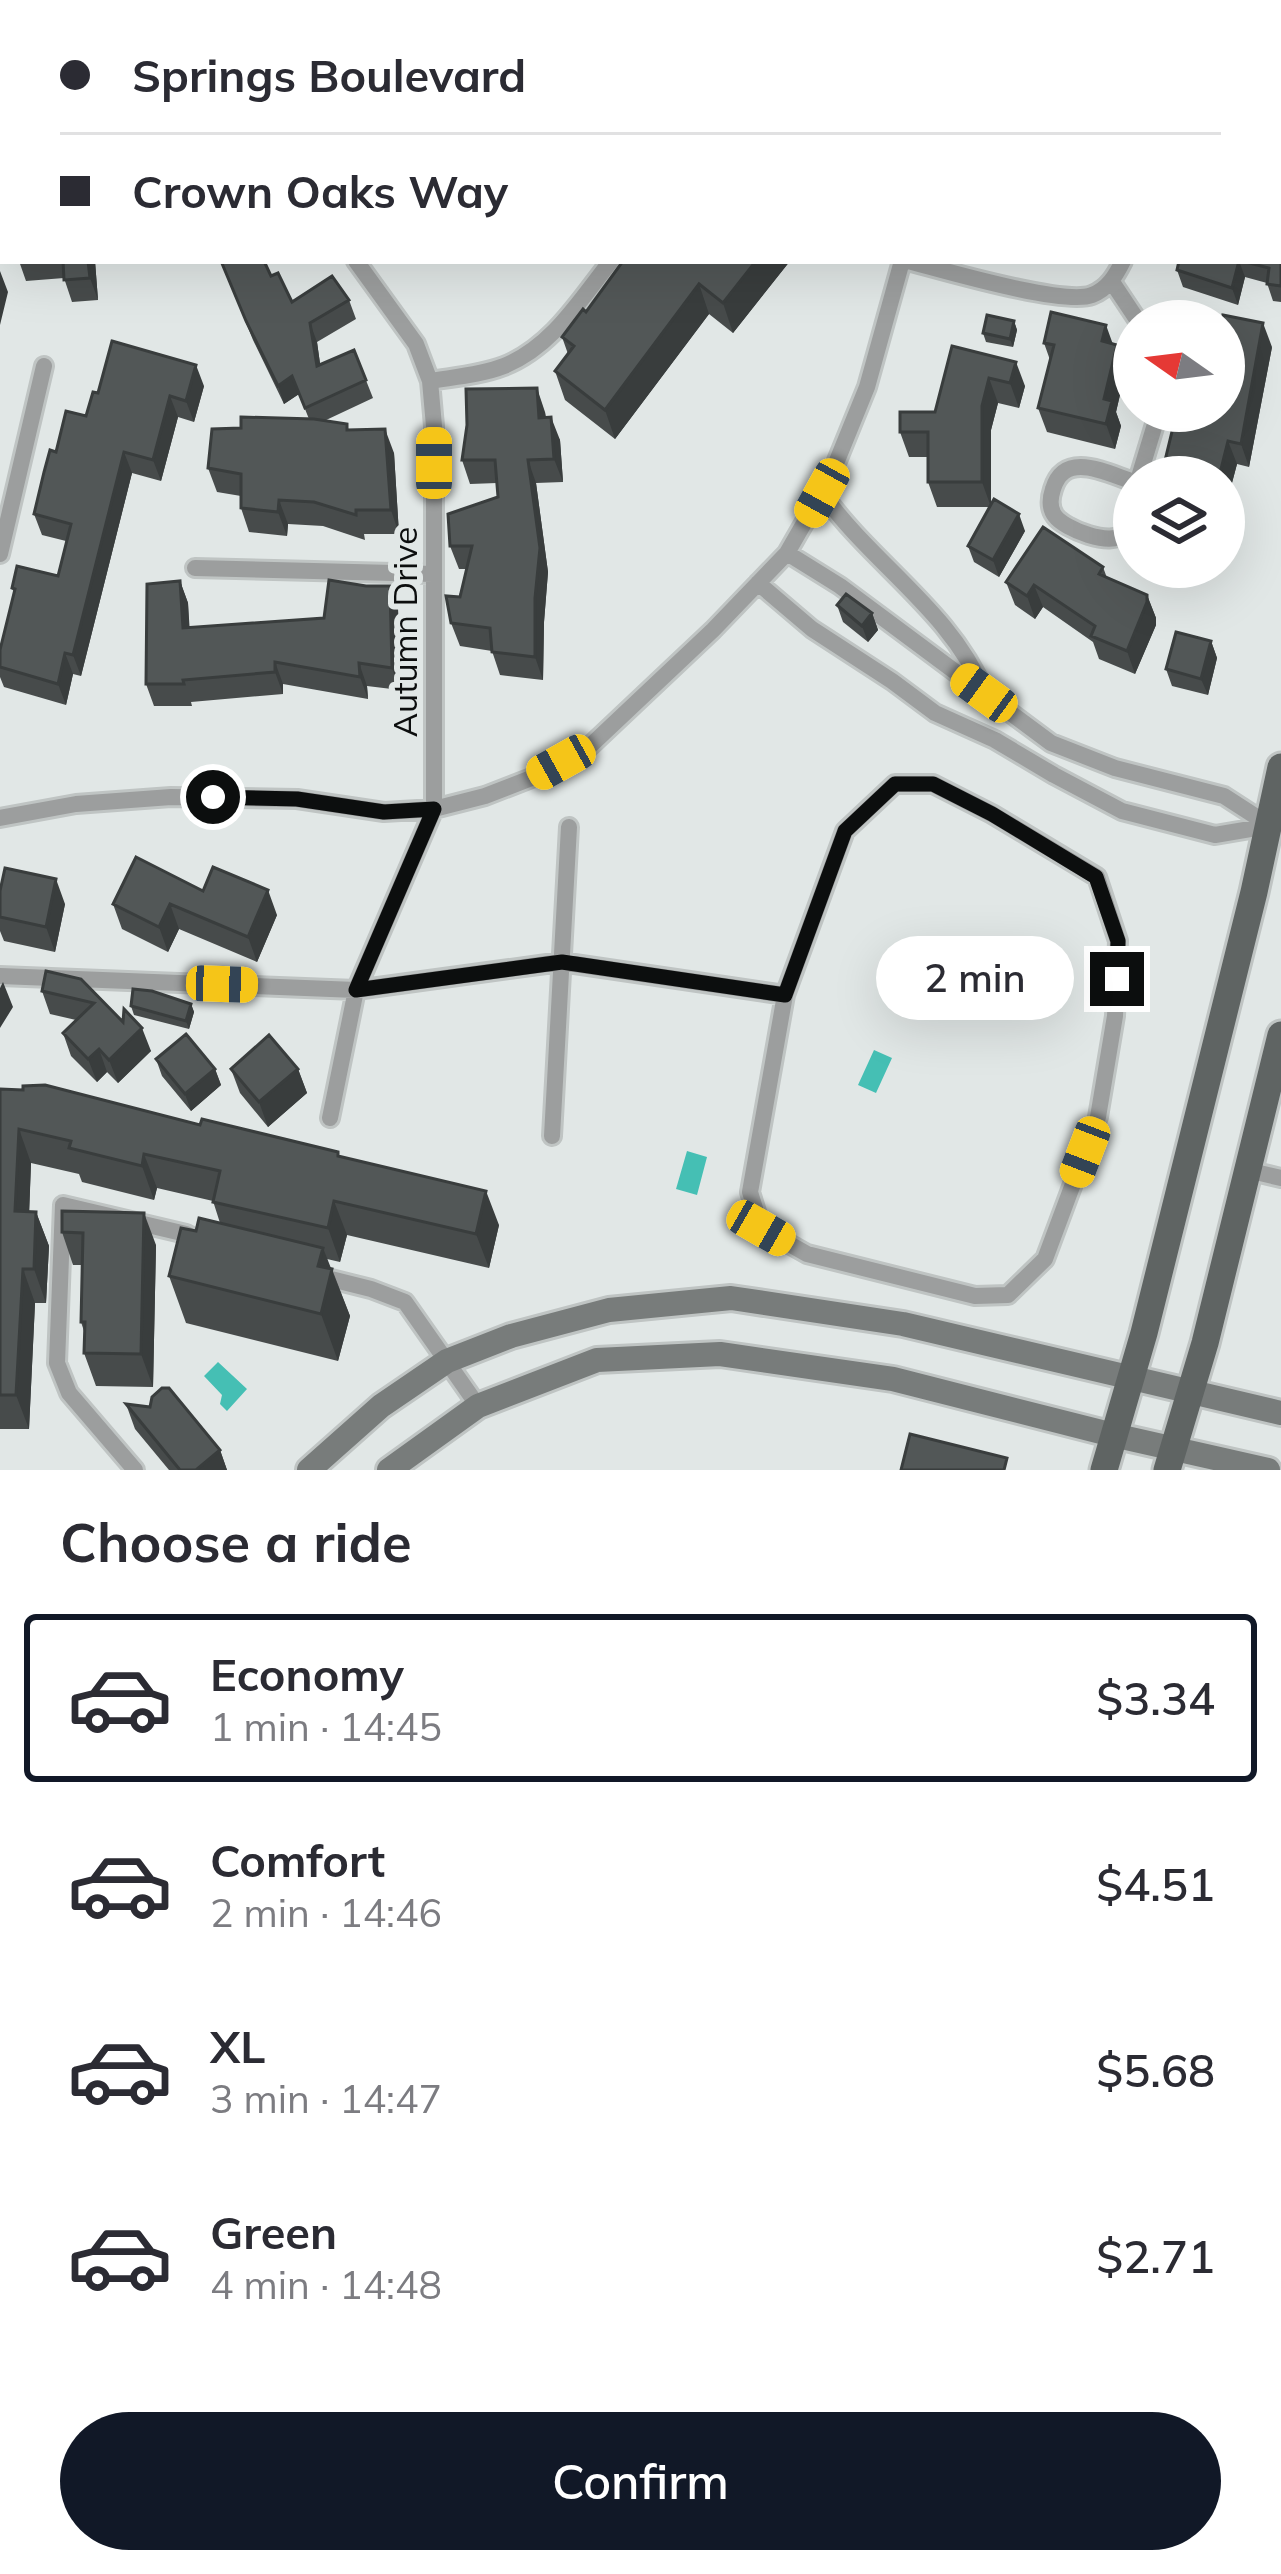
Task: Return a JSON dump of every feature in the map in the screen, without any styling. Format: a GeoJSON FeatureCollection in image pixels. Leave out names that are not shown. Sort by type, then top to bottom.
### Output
{"type":"FeatureCollection","features":[{"type":"Feature","properties":{"kind":"main road"},"geometry":{"type":"LineString","coordinates":[[1104,1470],[1274,828],[1281,767]]}},
{"type":"Feature","properties":{"kind":"main road"},"geometry":{"type":"LineString","coordinates":[[1169,1459],[1205,1343],[1281,1035]]}},
{"type":"Feature","properties":{"kind":"main road"},"geometry":{"type":"LineString","coordinates":[[309,1470],[381,1406],[447,1361],[511,1336],[609,1310],[731,1298],[903,1324],[1281,1413]]}},
{"type":"Feature","properties":{"kind":"main road"},"geometry":{"type":"LineString","coordinates":[[389,1470],[478,1406],[597,1360],[720,1354],[893,1379],[1113,1435],[1169,1459],[1268,1470]]}},
{"type":"Feature","properties":{"kind":"street","name":"Autumn Drive"},"geometry":{"type":"LineString","coordinates":[[358,264],[416,344],[430,381],[434,809]]}},
{"type":"Feature","properties":{"kind":"street"},"geometry":{"type":"LineString","coordinates":[[430,381],[500,368],[525,356],[554,333],[609,264]]}},
{"type":"Feature","properties":{"kind":"street"},"geometry":{"type":"LineString","coordinates":[[0,818],[76,804],[170,796],[297,799],[384,812],[434,809],[518,784],[589,747],[788,553],[830,478],[867,387],[904,264]]}},
{"type":"Feature","properties":{"kind":"street"},"geometry":{"type":"LineString","coordinates":[[918,264],[1060,298],[1091,296],[1112,282],[1121,264]]}},
{"type":"Feature","properties":{"kind":"street"},"geometry":{"type":"LineString","coordinates":[[1112,282],[1124,300]]}},
{"type":"Feature","properties":{"kind":"street"},"geometry":{"type":"LineString","coordinates":[[0,554],[44,366]]}},
{"type":"Feature","properties":{"kind":"street"},"geometry":{"type":"LineString","coordinates":[[1113,474],[1075,465],[1056,479],[1050,498],[1052,512],[1069,528],[1113,539]]}},
{"type":"Feature","properties":{"kind":"street"},"geometry":{"type":"LineString","coordinates":[[822,493],[944,626],[972,662],[984,693]]}},
{"type":"Feature","properties":{"kind":"street"},"geometry":{"type":"LineString","coordinates":[[788,553],[840,586],[1051,743],[1115,768],[1224,796],[1274,828]]}},
{"type":"Feature","properties":{"kind":"street"},"geometry":{"type":"LineString","coordinates":[[196,568],[433,574]]}},
{"type":"Feature","properties":{"kind":"street"},"geometry":{"type":"LineString","coordinates":[[758,583],[812,629],[935,713],[995,740],[1122,811],[1215,835],[1274,828]]}},
{"type":"Feature","properties":{"kind":"street"},"geometry":{"type":"LineString","coordinates":[[895,784],[933,784],[1096,877],[1118,941],[1115,1016],[1098,1117],[1045,1259],[1008,1295],[975,1296],[807,1254],[761,1228],[750,1192],[785,995],[845,831],[895,784]]}},
{"type":"Feature","properties":{"kind":"street"},"geometry":{"type":"LineString","coordinates":[[330,1118],[356,990],[434,809]]}},
{"type":"Feature","properties":{"kind":"street"},"geometry":{"type":"LineString","coordinates":[[551,1136],[569,827]]}},
{"type":"Feature","properties":{"kind":"street"},"geometry":{"type":"LineString","coordinates":[[0,976],[356,990],[562,962],[785,995]]}},
{"type":"Feature","properties":{"kind":"street"},"geometry":{"type":"LineString","coordinates":[[1247,1170],[1281,1178]]}},
{"type":"Feature","properties":{"kind":"street"},"geometry":{"type":"LineString","coordinates":[[135,1470],[69,1393],[57,1364],[63,1205],[186,1234],[214,1250]]}},
{"type":"Feature","properties":{"kind":"street"},"geometry":{"type":"LineString","coordinates":[[304,1272],[371,1288],[405,1302],[478,1406]]}},
{"type":"Feature","properties":{"kind":"water"},"geometry":{"type":"Polygon","coordinates":[[[874,1050],[892,1058],[876,1093],[858,1085],[874,1050]]]}},
{"type":"Feature","properties":{"kind":"water"},"geometry":{"type":"Polygon","coordinates":[[[687,1151],[707,1157],[697,1195],[676,1189],[687,1151]]]}},
{"type":"Feature","properties":{"kind":"water"},"geometry":{"type":"Polygon","coordinates":[[[218,1362],[247,1389],[227,1411],[220,1404],[222,1395],[204,1376],[218,1362]]]}},
{"type":"Feature","properties":{"kind":"building"},"geometry":{"type":"Polygon","coordinates":[[[63,264],[88,264],[90,278],[64,280],[63,264]]]}},
{"type":"Feature","properties":{"kind":"building"},"geometry":{"type":"Polygon","coordinates":[[[222,264],[265,264],[271,276],[278,273],[292,302],[332,276],[349,300],[310,323],[317,366],[354,350],[366,380],[305,408],[292,376],[278,386],[222,264]]]}},
{"type":"Feature","properties":{"kind":"building"},"geometry":{"type":"Polygon","coordinates":[[[621,264],[754,264],[723,303],[699,284],[605,410],[555,371],[574,346],[562,337],[583,309],[586,312],[621,264]]]}},
{"type":"Feature","properties":{"kind":"building"},"geometry":{"type":"Polygon","coordinates":[[[1178,264],[1238,264],[1232,288],[1177,270],[1178,264]]]}},
{"type":"Feature","properties":{"kind":"building"},"geometry":{"type":"Polygon","coordinates":[[[1254,264],[1281,264],[1281,286],[1267,284],[1269,268],[1254,264]]]}},
{"type":"Feature","properties":{"kind":"building"},"geometry":{"type":"Polygon","coordinates":[[[1051,312],[1106,325],[1102,341],[1113,344],[1113,362],[1104,399],[1112,401],[1106,424],[1038,408],[1054,345],[1044,343],[1051,312]]]}},
{"type":"Feature","properties":{"kind":"building"},"geometry":{"type":"Polygon","coordinates":[[[987,315],[1014,321],[1010,339],[983,333],[987,315]]]}},
{"type":"Feature","properties":{"kind":"building"},"geometry":{"type":"Polygon","coordinates":[[[1245,319],[1263,323],[1245,422],[1245,319]]]}},
{"type":"Feature","properties":{"kind":"building"},"geometry":{"type":"Polygon","coordinates":[[[112,341],[196,365],[186,401],[170,396],[153,460],[124,452],[73,655],[65,653],[58,684],[0,667],[0,650],[17,566],[58,576],[71,524],[34,514],[50,450],[56,452],[66,411],[86,416],[93,392],[98,393],[112,341]]]}},
{"type":"Feature","properties":{"kind":"building"},"geometry":{"type":"Polygon","coordinates":[[[952,346],[1016,362],[1010,383],[989,378],[982,406],[982,482],[928,482],[928,432],[900,432],[900,412],[935,412],[952,346]]]}},
{"type":"Feature","properties":{"kind":"building"},"geometry":{"type":"Polygon","coordinates":[[[537,388],[539,418],[551,417],[554,459],[528,460],[540,548],[535,657],[492,652],[490,628],[451,623],[446,596],[460,597],[472,546],[450,546],[448,514],[498,497],[495,460],[462,460],[466,389],[537,388]]]}},
{"type":"Feature","properties":{"kind":"building"},"geometry":{"type":"Polygon","coordinates":[[[241,417],[314,419],[347,424],[347,430],[385,429],[391,510],[356,510],[356,515],[314,502],[279,500],[278,512],[241,508],[241,474],[208,468],[212,429],[241,428],[241,417]]]}},
{"type":"Feature","properties":{"kind":"building"},"geometry":{"type":"Polygon","coordinates":[[[1172,432],[1243,432],[1241,444],[1228,441],[1224,456],[1166,456],[1172,432]]]}},
{"type":"Feature","properties":{"kind":"building"},"geometry":{"type":"Polygon","coordinates":[[[994,499],[1019,514],[993,560],[968,546],[994,499]]]}},
{"type":"Feature","properties":{"kind":"building"},"geometry":{"type":"Polygon","coordinates":[[[1043,527],[1103,567],[1099,574],[1113,580],[1113,588],[1131,588],[1147,595],[1147,602],[1127,651],[1091,636],[1095,626],[1034,585],[1027,596],[1006,582],[1043,527]]]}},
{"type":"Feature","properties":{"kind":"building"},"geometry":{"type":"Polygon","coordinates":[[[329,580],[390,586],[392,668],[359,663],[360,677],[275,662],[275,672],[146,684],[147,584],[180,581],[183,628],[324,618],[329,580]]]}},
{"type":"Feature","properties":{"kind":"building"},"geometry":{"type":"Polygon","coordinates":[[[846,594],[872,613],[862,626],[837,605],[846,594]]]}},
{"type":"Feature","properties":{"kind":"building"},"geometry":{"type":"Polygon","coordinates":[[[1176,632],[1211,641],[1201,679],[1166,669],[1176,632]]]}},
{"type":"Feature","properties":{"kind":"building"},"geometry":{"type":"Polygon","coordinates":[[[136,857],[203,891],[213,867],[268,890],[248,937],[170,904],[159,927],[113,904],[136,857]]]}},
{"type":"Feature","properties":{"kind":"building"},"geometry":{"type":"Polygon","coordinates":[[[5,868],[56,879],[46,927],[0,917],[5,868]]]}},
{"type":"Feature","properties":{"kind":"building"},"geometry":{"type":"Polygon","coordinates":[[[46,971],[81,979],[123,1022],[124,1009],[142,1028],[109,1060],[99,1049],[88,1059],[63,1033],[94,1003],[42,991],[46,971]]]}},
{"type":"Feature","properties":{"kind":"building"},"geometry":{"type":"Polygon","coordinates":[[[133,989],[191,1004],[186,1021],[131,1006],[133,989]]]}},
{"type":"Feature","properties":{"kind":"building"},"geometry":{"type":"Polygon","coordinates":[[[186,1034],[215,1069],[185,1094],[156,1059],[186,1034]]]}},
{"type":"Feature","properties":{"kind":"building"},"geometry":{"type":"Polygon","coordinates":[[[269,1035],[298,1069],[259,1102],[231,1069],[269,1035]]]}},
{"type":"Feature","properties":{"kind":"building"},"geometry":{"type":"Polygon","coordinates":[[[45,1085],[200,1125],[202,1119],[486,1191],[476,1234],[334,1201],[328,1228],[213,1202],[220,1171],[144,1154],[142,1166],[69,1148],[71,1141],[19,1129],[15,1211],[36,1212],[34,1269],[23,1269],[16,1395],[0,1395],[0,1089],[45,1085]]]}},
{"type":"Feature","properties":{"kind":"building"},"geometry":{"type":"Polygon","coordinates":[[[62,1211],[144,1213],[141,1354],[84,1353],[83,1233],[62,1232],[62,1211]]]}},
{"type":"Feature","properties":{"kind":"building"},"geometry":{"type":"Polygon","coordinates":[[[199,1218],[323,1248],[318,1266],[332,1269],[321,1314],[169,1276],[181,1228],[196,1231],[199,1218]]]}},
{"type":"Feature","properties":{"kind":"building"},"geometry":{"type":"Polygon","coordinates":[[[169,1388],[220,1450],[196,1470],[180,1470],[126,1404],[150,1407],[152,1397],[169,1388]]]}},
{"type":"Feature","properties":{"kind":"building"},"geometry":{"type":"Polygon","coordinates":[[[910,1434],[1007,1458],[1004,1470],[901,1470],[910,1434]]]}},
{"type":"Feature","properties":{"kind":"route"},"geometry":{"type":"LineString","coordinates":[[213,797],[297,799],[384,812],[434,809],[356,990],[562,962],[785,995],[845,831],[895,784],[933,784],[1096,877],[1118,941],[1117,979]]}}]}
